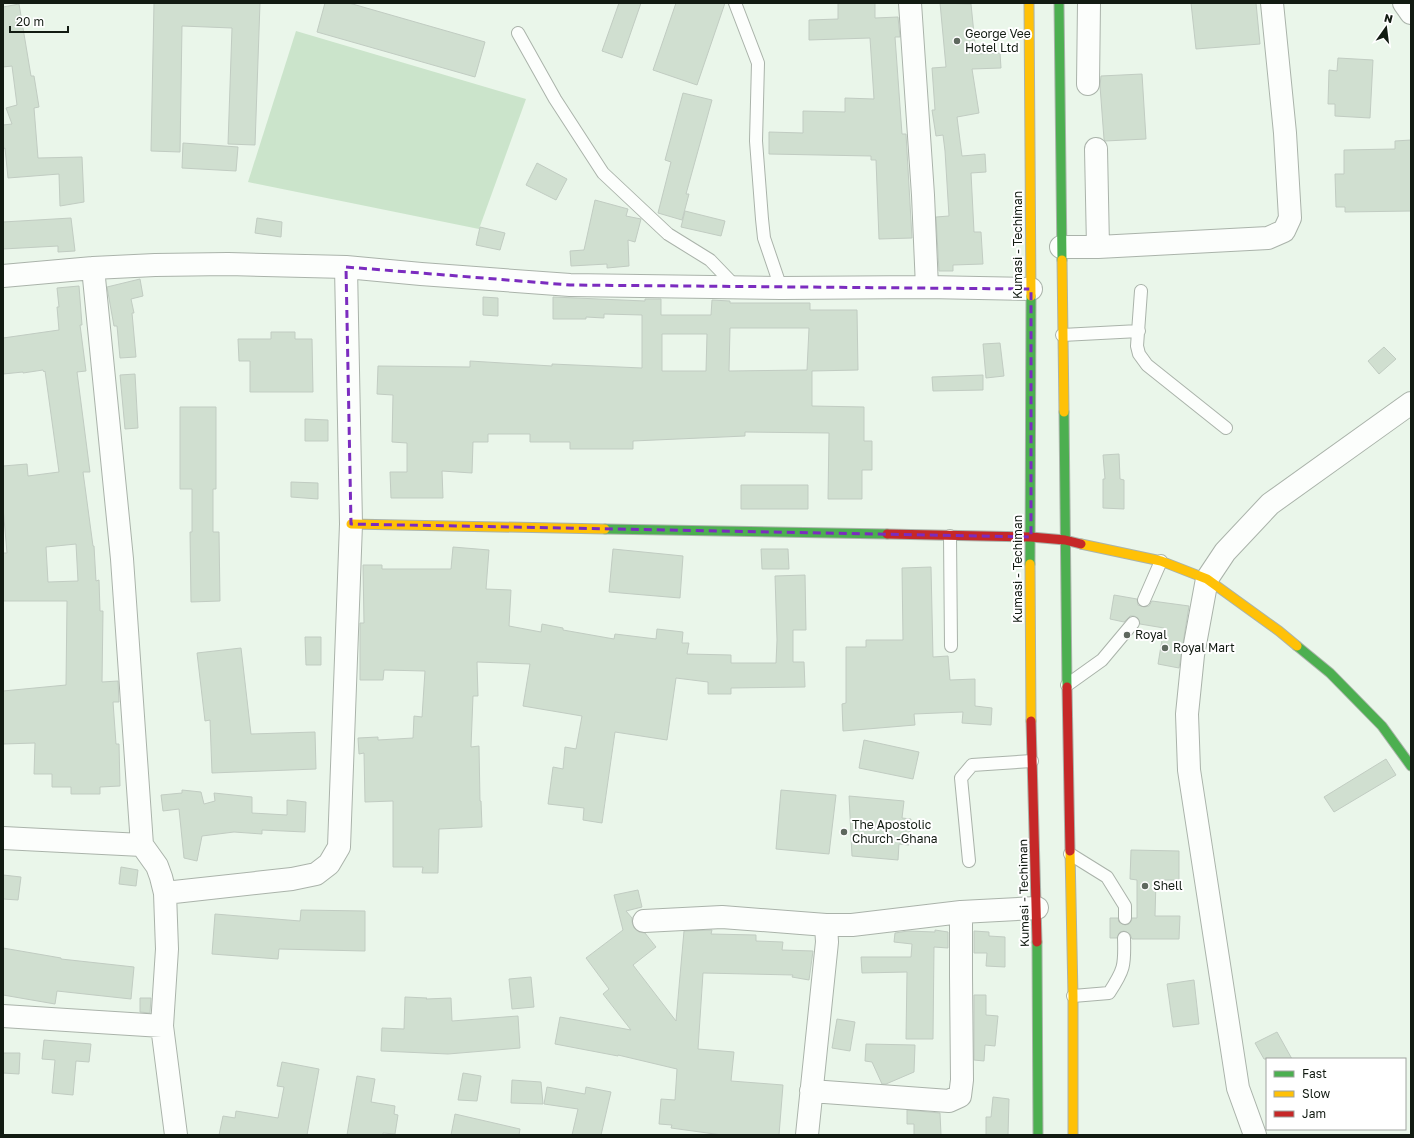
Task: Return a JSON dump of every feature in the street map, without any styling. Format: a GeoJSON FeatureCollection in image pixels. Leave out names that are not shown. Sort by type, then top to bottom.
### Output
{"type":"FeatureCollection","features":[{"type":"Feature","properties":{"kind":"main road","name":"Kumasi - Techiman"},"geometry":{"type":"LineString","coordinates":[[1029,3],[1031,289],[1030,688],[1037,908],[1038,1135]]}},
{"type":"Feature","properties":{"kind":"main road"},"geometry":{"type":"LineString","coordinates":[[1059,3],[1062,335],[1073,996],[1073,1135]]}},
{"type":"Feature","properties":{"kind":"main road"},"geometry":{"type":"LineString","coordinates":[[351,524],[1031,537],[1065,540],[1161,561],[1208,578],[1279,631],[1330,673],[1382,726],[1411,766]]}},
{"type":"Feature","properties":{"kind":"street"},"geometry":{"type":"LineString","coordinates":[[910,3],[923,195],[927,287]]}},
{"type":"Feature","properties":{"kind":"street"},"geometry":{"type":"LineString","coordinates":[[1088,3],[1088,84]]}},
{"type":"Feature","properties":{"kind":"street"},"geometry":{"type":"LineString","coordinates":[[1061,247],[1268,238],[1284,231],[1290,218],[1272,3]]}},
{"type":"Feature","properties":{"kind":"street"},"geometry":{"type":"LineString","coordinates":[[1404,3],[1411,13]]}},
{"type":"Feature","properties":{"kind":"street"},"geometry":{"type":"LineString","coordinates":[[1096,149],[1098,246]]}},
{"type":"Feature","properties":{"kind":"street"},"geometry":{"type":"LineString","coordinates":[[3,276],[93,268],[228,264],[346,267],[570,285],[1031,289]]}},
{"type":"Feature","properties":{"kind":"street"},"geometry":{"type":"LineString","coordinates":[[165,892],[292,880],[316,874],[329,864],[339,847],[351,524],[346,267]]}},
{"type":"Feature","properties":{"kind":"street"},"geometry":{"type":"LineString","coordinates":[[93,268],[122,559],[142,845],[157,866],[165,892],[167,949],[162,1026],[176,1135]]}},
{"type":"Feature","properties":{"kind":"street"},"geometry":{"type":"LineString","coordinates":[[1255,1135],[1238,1088],[1189,770],[1187,714],[1193,655],[1208,578],[1225,552],[1270,504],[1411,403]]}},
{"type":"Feature","properties":{"kind":"street"},"geometry":{"type":"LineString","coordinates":[[3,838],[142,845]]}},
{"type":"Feature","properties":{"kind":"street"},"geometry":{"type":"LineString","coordinates":[[644,921],[722,917],[826,925],[852,925],[962,912],[1037,908]]}},
{"type":"Feature","properties":{"kind":"street"},"geometry":{"type":"LineString","coordinates":[[811,1092],[949,1101],[960,1096],[962,1080],[962,912]]}},
{"type":"Feature","properties":{"kind":"street"},"geometry":{"type":"LineString","coordinates":[[807,1135],[827,942],[826,925]]}},
{"type":"Feature","properties":{"kind":"street"},"geometry":{"type":"LineString","coordinates":[[3,1016],[162,1026]]}},
{"type":"Feature","properties":{"kind":"lane"},"geometry":{"type":"LineString","coordinates":[[735,3],[758,62],[756,141],[762,220],[764,238],[781,288]]}},
{"type":"Feature","properties":{"kind":"lane"},"geometry":{"type":"LineString","coordinates":[[518,33],[555,100],[603,173],[668,234],[710,260],[736,287]]}},
{"type":"Feature","properties":{"kind":"lane"},"geometry":{"type":"LineString","coordinates":[[1141,290],[1137,346],[1139,354],[1147,365],[1226,428]]}},
{"type":"Feature","properties":{"kind":"lane"},"geometry":{"type":"LineString","coordinates":[[1062,335],[1139,331]]}},
{"type":"Feature","properties":{"kind":"lane"},"geometry":{"type":"LineString","coordinates":[[950,536],[951,646]]}},
{"type":"Feature","properties":{"kind":"lane"},"geometry":{"type":"LineString","coordinates":[[1144,600],[1161,561]]}},
{"type":"Feature","properties":{"kind":"lane"},"geometry":{"type":"LineString","coordinates":[[1067,685],[1102,660],[1133,623]]}},
{"type":"Feature","properties":{"kind":"lane"},"geometry":{"type":"LineString","coordinates":[[969,861],[961,778],[972,765],[1032,761]]}},
{"type":"Feature","properties":{"kind":"lane"},"geometry":{"type":"LineString","coordinates":[[1070,854],[1107,877],[1125,906],[1125,918]]}},
{"type":"Feature","properties":{"kind":"lane"},"geometry":{"type":"LineString","coordinates":[[1073,996],[1109,992],[1121,975],[1125,962],[1124,938]]}},
{"type":"Feature","properties":{"kind":"highlighted area"},"geometry":{"type":"Polygon","coordinates":[[[346,267],[570,285],[1031,289],[1031,537],[351,524],[346,267]]]}},
{"type":"Feature","properties":{"kind":"green space"},"geometry":{"type":"Polygon","coordinates":[[[296,31],[526,99],[479,229],[248,182],[296,31]]]}},
{"type":"Feature","properties":{"kind":"building"},"geometry":{"type":"Polygon","coordinates":[[[154,3],[260,3],[255,145],[228,144],[232,28],[182,26],[180,152],[151,151],[154,3]]]}},
{"type":"Feature","properties":{"kind":"building"},"geometry":{"type":"Polygon","coordinates":[[[325,3],[349,3],[485,42],[475,77],[317,32],[325,3]]]}},
{"type":"Feature","properties":{"kind":"building"},"geometry":{"type":"Polygon","coordinates":[[[619,3],[641,3],[622,58],[602,51],[619,3]]]}},
{"type":"Feature","properties":{"kind":"building"},"geometry":{"type":"Polygon","coordinates":[[[676,3],[725,3],[697,85],[653,70],[676,3]]]}},
{"type":"Feature","properties":{"kind":"building"},"geometry":{"type":"Polygon","coordinates":[[[838,3],[875,3],[875,18],[898,17],[900,37],[895,37],[902,134],[906,134],[912,238],[879,239],[876,160],[871,160],[871,156],[769,154],[769,132],[803,133],[803,111],[845,112],[845,98],[874,99],[870,38],[809,40],[809,20],[838,19],[838,3]]]}},
{"type":"Feature","properties":{"kind":"building"},"geometry":{"type":"Polygon","coordinates":[[[940,3],[971,4],[976,54],[1000,53],[1001,68],[972,69],[979,113],[957,117],[962,156],[985,154],[986,172],[971,173],[974,232],[981,232],[983,264],[953,265],[953,271],[939,271],[936,217],[949,216],[943,135],[936,136],[932,110],[935,110],[932,68],[946,67],[940,3]]]}},
{"type":"Feature","properties":{"kind":"building"},"geometry":{"type":"Polygon","coordinates":[[[1191,3],[1256,3],[1260,44],[1196,49],[1191,3]]]}},
{"type":"Feature","properties":{"kind":"building"},"geometry":{"type":"Polygon","coordinates":[[[19,4],[31,76],[34,76],[39,107],[34,108],[38,158],[82,157],[84,202],[60,206],[59,174],[8,178],[5,148],[3,149],[3,125],[12,124],[6,108],[17,105],[12,66],[3,67],[3,7],[19,4]]]}},
{"type":"Feature","properties":{"kind":"building"},"geometry":{"type":"Polygon","coordinates":[[[1338,58],[1373,60],[1370,118],[1335,116],[1335,104],[1328,104],[1329,70],[1337,71],[1338,58]]]}},
{"type":"Feature","properties":{"kind":"building"},"geometry":{"type":"Polygon","coordinates":[[[1142,74],[1146,139],[1105,141],[1100,86],[1101,76],[1142,74]]]}},
{"type":"Feature","properties":{"kind":"building"},"geometry":{"type":"Polygon","coordinates":[[[683,93],[712,100],[686,194],[689,194],[682,220],[658,213],[671,162],[665,160],[683,93]]]}},
{"type":"Feature","properties":{"kind":"building"},"geometry":{"type":"Polygon","coordinates":[[[1411,140],[1411,211],[1345,212],[1345,207],[1336,207],[1335,174],[1344,174],[1344,150],[1395,149],[1395,141],[1411,140]]]}},
{"type":"Feature","properties":{"kind":"building"},"geometry":{"type":"Polygon","coordinates":[[[183,143],[238,147],[236,171],[182,168],[183,143]]]}},
{"type":"Feature","properties":{"kind":"building"},"geometry":{"type":"Polygon","coordinates":[[[537,163],[567,179],[556,200],[526,185],[537,163]]]}},
{"type":"Feature","properties":{"kind":"building"},"geometry":{"type":"Polygon","coordinates":[[[595,200],[628,209],[626,216],[641,219],[635,242],[628,240],[629,266],[607,268],[607,264],[571,266],[570,251],[584,250],[595,200]]]}},
{"type":"Feature","properties":{"kind":"building"},"geometry":{"type":"Polygon","coordinates":[[[685,211],[725,221],[721,236],[681,227],[685,211]]]}},
{"type":"Feature","properties":{"kind":"building"},"geometry":{"type":"Polygon","coordinates":[[[71,218],[75,251],[58,252],[58,246],[3,249],[3,222],[71,218]]]}},
{"type":"Feature","properties":{"kind":"building"},"geometry":{"type":"Polygon","coordinates":[[[257,218],[282,222],[281,237],[255,233],[257,218]]]}},
{"type":"Feature","properties":{"kind":"building"},"geometry":{"type":"Polygon","coordinates":[[[480,227],[505,233],[500,250],[476,245],[480,227]]]}},
{"type":"Feature","properties":{"kind":"building"},"geometry":{"type":"Polygon","coordinates":[[[140,279],[143,296],[131,299],[134,313],[132,313],[136,357],[120,358],[117,326],[114,326],[107,287],[140,279]]]}},
{"type":"Feature","properties":{"kind":"building"},"geometry":{"type":"Polygon","coordinates":[[[79,286],[82,325],[80,325],[86,371],[77,372],[90,472],[83,472],[94,546],[96,581],[99,580],[100,611],[103,611],[102,682],[118,681],[119,702],[113,702],[116,744],[119,744],[120,786],[100,787],[100,794],[71,794],[71,787],[52,787],[52,774],[34,774],[35,743],[3,744],[3,691],[66,685],[67,601],[3,601],[3,553],[7,553],[3,507],[3,466],[27,464],[28,476],[59,472],[45,371],[3,374],[3,338],[59,330],[57,288],[79,286]],[[76,544],[46,547],[48,582],[78,581],[76,544]]]}},
{"type":"Feature","properties":{"kind":"building"},"geometry":{"type":"Polygon","coordinates":[[[483,297],[498,298],[498,316],[483,315],[483,297]]]}},
{"type":"Feature","properties":{"kind":"building"},"geometry":{"type":"Polygon","coordinates":[[[553,297],[645,301],[645,299],[661,299],[661,315],[711,315],[712,300],[730,301],[730,303],[810,303],[810,310],[857,310],[858,370],[812,371],[812,406],[864,407],[864,441],[872,441],[872,470],[862,470],[862,499],[828,499],[829,433],[745,432],[745,436],[633,441],[633,449],[570,449],[570,442],[530,442],[530,434],[488,434],[488,442],[473,442],[472,473],[442,471],[443,498],[391,498],[390,472],[407,472],[407,443],[392,442],[393,395],[377,394],[378,366],[470,367],[470,361],[552,366],[552,364],[642,368],[642,315],[604,314],[604,318],[586,317],[586,319],[553,319],[553,297]],[[730,328],[729,371],[807,370],[809,328],[730,328]],[[662,334],[662,371],[706,371],[707,334],[662,334]]]}},
{"type":"Feature","properties":{"kind":"building"},"geometry":{"type":"Polygon","coordinates":[[[271,332],[295,332],[295,339],[312,339],[313,392],[250,392],[250,361],[239,361],[238,339],[271,339],[271,332]]]}},
{"type":"Feature","properties":{"kind":"building"},"geometry":{"type":"Polygon","coordinates":[[[1000,343],[1004,376],[986,378],[983,344],[1000,343]]]}},
{"type":"Feature","properties":{"kind":"building"},"geometry":{"type":"Polygon","coordinates":[[[1384,347],[1396,359],[1379,374],[1368,361],[1384,347]]]}},
{"type":"Feature","properties":{"kind":"building"},"geometry":{"type":"Polygon","coordinates":[[[135,374],[138,428],[125,429],[120,375],[135,374]]]}},
{"type":"Feature","properties":{"kind":"building"},"geometry":{"type":"Polygon","coordinates":[[[983,375],[983,390],[933,391],[932,377],[983,375]]]}},
{"type":"Feature","properties":{"kind":"building"},"geometry":{"type":"Polygon","coordinates":[[[180,407],[216,407],[216,489],[213,489],[213,532],[219,532],[220,601],[191,602],[190,532],[192,532],[192,489],[180,489],[180,407]]]}},
{"type":"Feature","properties":{"kind":"building"},"geometry":{"type":"Polygon","coordinates":[[[305,419],[328,420],[328,441],[305,441],[305,419]]]}},
{"type":"Feature","properties":{"kind":"building"},"geometry":{"type":"Polygon","coordinates":[[[1119,454],[1120,479],[1124,480],[1124,509],[1103,508],[1103,479],[1105,479],[1103,455],[1119,454]]]}},
{"type":"Feature","properties":{"kind":"building"},"geometry":{"type":"Polygon","coordinates":[[[291,482],[318,483],[318,499],[291,497],[291,482]]]}},
{"type":"Feature","properties":{"kind":"building"},"geometry":{"type":"Polygon","coordinates":[[[741,485],[808,485],[808,509],[741,509],[741,485]]]}},
{"type":"Feature","properties":{"kind":"building"},"geometry":{"type":"Polygon","coordinates":[[[453,547],[489,550],[486,589],[511,590],[509,626],[541,632],[542,624],[563,628],[563,630],[614,639],[615,634],[656,639],[657,629],[683,632],[682,643],[689,643],[687,654],[731,655],[731,663],[776,663],[777,640],[775,576],[805,575],[806,630],[793,630],[793,662],[804,662],[805,687],[731,688],[731,694],[708,694],[708,682],[676,678],[667,740],[615,732],[602,823],[583,820],[584,808],[548,804],[553,767],[563,769],[565,747],[576,749],[582,716],[523,706],[530,664],[477,662],[478,696],[473,696],[471,747],[479,746],[482,827],[439,829],[438,873],[422,873],[423,867],[393,867],[393,801],[365,802],[364,753],[359,754],[358,738],[378,737],[378,740],[413,738],[414,716],[422,717],[425,671],[384,670],[383,680],[360,680],[360,623],[364,623],[363,565],[382,565],[382,569],[451,569],[453,547]]]}},
{"type":"Feature","properties":{"kind":"building"},"geometry":{"type":"Polygon","coordinates":[[[613,549],[683,556],[680,598],[609,592],[613,549]]]}},
{"type":"Feature","properties":{"kind":"building"},"geometry":{"type":"Polygon","coordinates":[[[761,549],[788,549],[789,569],[762,569],[761,549]]]}},
{"type":"Feature","properties":{"kind":"building"},"geometry":{"type":"Polygon","coordinates":[[[931,567],[933,657],[948,656],[950,680],[975,679],[975,706],[992,708],[991,725],[962,723],[963,712],[914,714],[915,725],[843,731],[842,704],[846,703],[846,647],[866,647],[866,640],[903,640],[902,568],[931,567]]]}},
{"type":"Feature","properties":{"kind":"building"},"geometry":{"type":"Polygon","coordinates":[[[1114,595],[1137,599],[1138,605],[1144,607],[1149,606],[1152,601],[1189,606],[1179,668],[1158,664],[1164,628],[1140,624],[1138,618],[1134,616],[1130,616],[1124,622],[1110,619],[1114,595]]]}},
{"type":"Feature","properties":{"kind":"building"},"geometry":{"type":"Polygon","coordinates":[[[305,637],[321,637],[321,665],[306,665],[305,637]]]}},
{"type":"Feature","properties":{"kind":"building"},"geometry":{"type":"Polygon","coordinates":[[[241,648],[251,734],[315,732],[316,769],[212,773],[210,720],[205,721],[197,653],[241,648]]]}},
{"type":"Feature","properties":{"kind":"building"},"geometry":{"type":"Polygon","coordinates":[[[864,740],[919,752],[913,779],[859,768],[864,740]]]}},
{"type":"Feature","properties":{"kind":"building"},"geometry":{"type":"Polygon","coordinates":[[[1386,759],[1396,775],[1334,812],[1324,797],[1386,759]]]}},
{"type":"Feature","properties":{"kind":"building"},"geometry":{"type":"Polygon","coordinates":[[[182,790],[201,792],[204,804],[215,801],[214,793],[252,797],[252,813],[287,815],[287,800],[306,802],[305,832],[262,830],[262,834],[234,832],[202,836],[197,861],[184,858],[179,809],[163,811],[161,795],[182,793],[182,790]]]}},
{"type":"Feature","properties":{"kind":"building"},"geometry":{"type":"Polygon","coordinates":[[[781,790],[836,795],[829,854],[776,849],[781,790]]]}},
{"type":"Feature","properties":{"kind":"building"},"geometry":{"type":"Polygon","coordinates":[[[849,796],[904,801],[902,818],[911,819],[909,845],[899,844],[898,860],[852,856],[849,796]]]}},
{"type":"Feature","properties":{"kind":"building"},"geometry":{"type":"Polygon","coordinates":[[[1131,850],[1179,851],[1179,880],[1156,880],[1155,916],[1180,916],[1179,939],[1132,939],[1130,934],[1124,931],[1120,932],[1117,938],[1110,938],[1110,918],[1118,918],[1119,922],[1125,925],[1129,924],[1132,918],[1137,918],[1137,880],[1130,879],[1131,850]]]}},
{"type":"Feature","properties":{"kind":"building"},"geometry":{"type":"Polygon","coordinates":[[[121,867],[138,870],[136,886],[119,884],[121,867]]]}},
{"type":"Feature","properties":{"kind":"building"},"geometry":{"type":"Polygon","coordinates":[[[3,875],[21,877],[18,900],[3,899],[3,875]]]}},
{"type":"Feature","properties":{"kind":"building"},"geometry":{"type":"Polygon","coordinates":[[[638,890],[642,907],[626,911],[632,918],[634,928],[639,932],[645,933],[656,947],[633,965],[676,1021],[684,931],[712,930],[711,934],[756,935],[756,941],[783,942],[782,950],[813,951],[809,980],[792,977],[793,975],[703,973],[698,1049],[734,1052],[731,1081],[783,1085],[779,1135],[722,1135],[671,1128],[672,1125],[659,1124],[661,1099],[675,1100],[677,1069],[618,1055],[555,1044],[560,1017],[631,1030],[603,994],[609,989],[586,958],[623,930],[614,895],[638,890]]]}},
{"type":"Feature","properties":{"kind":"building"},"geometry":{"type":"Polygon","coordinates":[[[301,910],[365,911],[365,951],[279,949],[278,959],[212,954],[215,914],[300,921],[301,910]]]}},
{"type":"Feature","properties":{"kind":"building"},"geometry":{"type":"Polygon","coordinates":[[[935,930],[948,932],[948,948],[934,947],[933,1039],[906,1039],[907,972],[862,973],[861,957],[911,957],[912,944],[894,942],[895,933],[908,931],[935,932],[935,930]]]}},
{"type":"Feature","properties":{"kind":"building"},"geometry":{"type":"Polygon","coordinates":[[[974,931],[989,932],[989,936],[1005,937],[1005,967],[986,966],[987,953],[974,953],[974,931]]]}},
{"type":"Feature","properties":{"kind":"building"},"geometry":{"type":"Polygon","coordinates":[[[3,948],[61,959],[134,967],[131,999],[57,991],[55,1004],[3,995],[3,948]]]}},
{"type":"Feature","properties":{"kind":"building"},"geometry":{"type":"Polygon","coordinates":[[[531,977],[534,1007],[512,1009],[509,979],[531,977]]]}},
{"type":"Feature","properties":{"kind":"building"},"geometry":{"type":"Polygon","coordinates":[[[1194,980],[1199,1024],[1173,1027],[1167,984],[1194,980]]]}},
{"type":"Feature","properties":{"kind":"building"},"geometry":{"type":"Polygon","coordinates":[[[974,995],[986,995],[986,1015],[998,1016],[995,1046],[985,1045],[984,1061],[974,1060],[974,995]]]}},
{"type":"Feature","properties":{"kind":"building"},"geometry":{"type":"Polygon","coordinates":[[[405,997],[427,998],[426,999],[451,998],[452,1021],[518,1016],[520,1048],[448,1054],[381,1051],[382,1028],[404,1029],[405,997]]]}},
{"type":"Feature","properties":{"kind":"building"},"geometry":{"type":"Polygon","coordinates":[[[140,998],[151,998],[150,1013],[140,1012],[140,998]]]}},
{"type":"Feature","properties":{"kind":"building"},"geometry":{"type":"Polygon","coordinates":[[[837,1019],[855,1022],[850,1051],[832,1048],[837,1019]]]}},
{"type":"Feature","properties":{"kind":"building"},"geometry":{"type":"Polygon","coordinates":[[[1277,1032],[1291,1058],[1264,1059],[1255,1043],[1277,1032]]]}},
{"type":"Feature","properties":{"kind":"building"},"geometry":{"type":"Polygon","coordinates":[[[44,1040],[91,1044],[89,1062],[76,1061],[73,1095],[52,1093],[55,1060],[42,1059],[44,1040]]]}},
{"type":"Feature","properties":{"kind":"building"},"geometry":{"type":"Polygon","coordinates":[[[866,1044],[915,1045],[914,1072],[886,1084],[882,1084],[872,1062],[865,1061],[866,1044]]]}},
{"type":"Feature","properties":{"kind":"building"},"geometry":{"type":"Polygon","coordinates":[[[3,1053],[20,1053],[19,1074],[3,1073],[3,1053]]]}},
{"type":"Feature","properties":{"kind":"building"},"geometry":{"type":"Polygon","coordinates":[[[282,1062],[319,1069],[307,1135],[219,1135],[223,1116],[235,1118],[236,1111],[278,1118],[284,1087],[277,1086],[282,1062]]]}},
{"type":"Feature","properties":{"kind":"building"},"geometry":{"type":"Polygon","coordinates":[[[463,1073],[481,1076],[477,1101],[458,1100],[463,1073]]]}},
{"type":"Feature","properties":{"kind":"building"},"geometry":{"type":"Polygon","coordinates":[[[357,1076],[375,1079],[371,1102],[395,1106],[394,1114],[398,1115],[395,1134],[383,1133],[383,1135],[347,1135],[357,1076]]]}},
{"type":"Feature","properties":{"kind":"building"},"geometry":{"type":"Polygon","coordinates":[[[512,1080],[541,1082],[543,1104],[511,1103],[512,1080]]]}},
{"type":"Feature","properties":{"kind":"building"},"geometry":{"type":"Polygon","coordinates":[[[547,1087],[585,1094],[586,1087],[611,1092],[601,1135],[572,1135],[578,1109],[544,1104],[547,1087]]]}},
{"type":"Feature","properties":{"kind":"building"},"geometry":{"type":"Polygon","coordinates":[[[993,1097],[1009,1099],[1008,1135],[986,1135],[986,1117],[991,1117],[993,1097]]]}},
{"type":"Feature","properties":{"kind":"building"},"geometry":{"type":"Polygon","coordinates":[[[907,1110],[940,1113],[941,1135],[914,1135],[914,1124],[907,1124],[907,1110]]]}},
{"type":"Feature","properties":{"kind":"building"},"geometry":{"type":"Polygon","coordinates":[[[455,1114],[520,1129],[519,1135],[451,1135],[455,1114]]]}},
{"type":"Feature","properties":{"kind":"traffic: fast"},"geometry":{"type":"LineString","coordinates":[[1059,3],[1062,260]]}},
{"type":"Feature","properties":{"kind":"traffic: fast"},"geometry":{"type":"LineString","coordinates":[[1030,564],[1031,296]]}},
{"type":"Feature","properties":{"kind":"traffic: fast"},"geometry":{"type":"LineString","coordinates":[[1064,412],[1067,687]]}},
{"type":"Feature","properties":{"kind":"traffic: fast"},"geometry":{"type":"LineString","coordinates":[[605,529],[887,534]]}},
{"type":"Feature","properties":{"kind":"traffic: fast"},"geometry":{"type":"LineString","coordinates":[[1297,646],[1330,673],[1382,726],[1411,766]]}},
{"type":"Feature","properties":{"kind":"traffic: fast"},"geometry":{"type":"LineString","coordinates":[[1037,942],[1038,1135]]}},
{"type":"Feature","properties":{"kind":"traffic: slow"},"geometry":{"type":"LineString","coordinates":[[1029,3],[1031,296]]}},
{"type":"Feature","properties":{"kind":"traffic: slow"},"geometry":{"type":"LineString","coordinates":[[1062,260],[1064,412]]}},
{"type":"Feature","properties":{"kind":"traffic: slow"},"geometry":{"type":"LineString","coordinates":[[351,524],[605,529]]}},
{"type":"Feature","properties":{"kind":"traffic: slow"},"geometry":{"type":"LineString","coordinates":[[1081,544],[1161,561],[1207,579],[1279,631],[1297,646]]}},
{"type":"Feature","properties":{"kind":"traffic: slow"},"geometry":{"type":"LineString","coordinates":[[1030,564],[1031,721]]}},
{"type":"Feature","properties":{"kind":"traffic: slow"},"geometry":{"type":"LineString","coordinates":[[1070,851],[1073,996],[1073,1135]]}},
{"type":"Feature","properties":{"kind":"traffic: jam"},"geometry":{"type":"LineString","coordinates":[[887,534],[1031,537],[1065,540],[1081,544]]}},
{"type":"Feature","properties":{"kind":"traffic: jam"},"geometry":{"type":"LineString","coordinates":[[1067,687],[1070,851]]}},
{"type":"Feature","properties":{"kind":"traffic: jam"},"geometry":{"type":"LineString","coordinates":[[1031,721],[1037,942]]}},
{"type":"Feature","properties":{"kind":"place","name":"George Vee Hotel Ltd"},"geometry":{"type":"Point","coordinates":[957,41]}},
{"type":"Feature","properties":{"kind":"place","name":"Royal"},"geometry":{"type":"Point","coordinates":[1127,635]}},
{"type":"Feature","properties":{"kind":"place","name":"Royal Mart"},"geometry":{"type":"Point","coordinates":[1165,648]}},
{"type":"Feature","properties":{"kind":"place","name":"The Apostolic Church -Ghana"},"geometry":{"type":"Point","coordinates":[844,832]}},
{"type":"Feature","properties":{"kind":"place","name":"Shell"},"geometry":{"type":"Point","coordinates":[1145,886]}}]}
